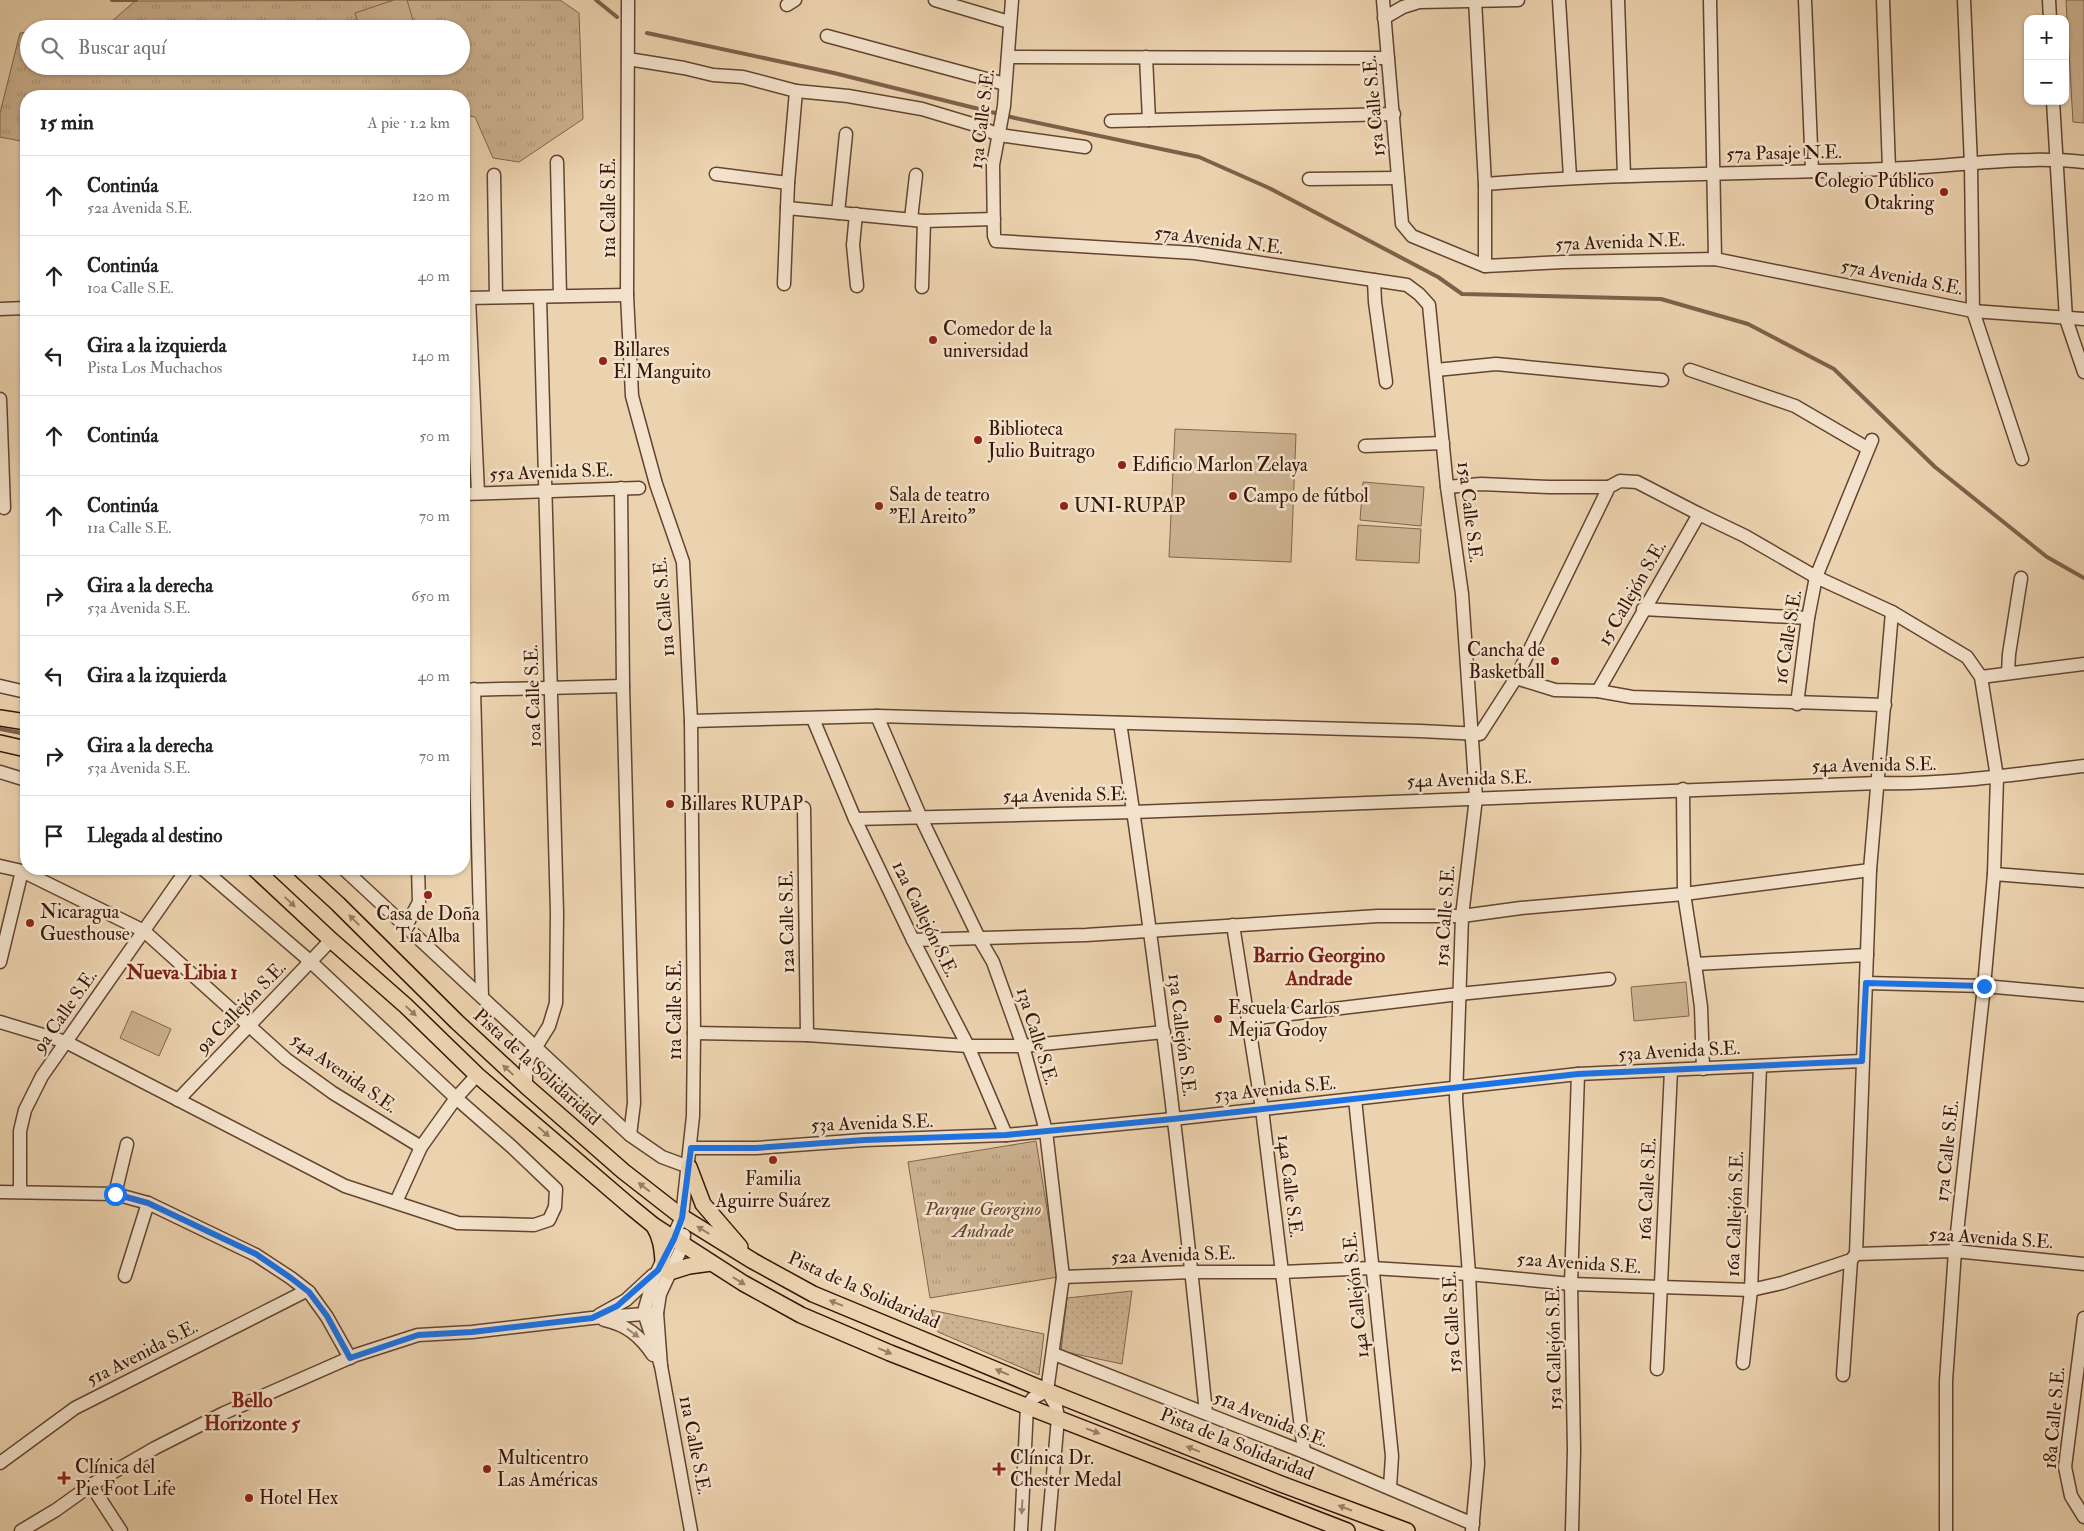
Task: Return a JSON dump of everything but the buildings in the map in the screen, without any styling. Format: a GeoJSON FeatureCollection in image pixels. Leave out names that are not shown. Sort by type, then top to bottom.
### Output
{"type":"FeatureCollection","features":[{"type":"Feature","properties":{"kind":"main road"},"geometry":{"type":"LineString","coordinates":[[0,718],[20,721]]}},
{"type":"Feature","properties":{"kind":"main road"},"geometry":{"type":"LineString","coordinates":[[0,743],[20,748]]}},
{"type":"Feature","properties":{"kind":"main road"},"geometry":{"type":"LineString","coordinates":[[261,875],[406,1006],[478,1075],[653,1225],[743,1283],[801,1315],[890,1353],[1347,1531]]}},
{"type":"Feature","properties":{"kind":"main road","name":"Pista de la Solidaridad"},"geometry":{"type":"LineString","coordinates":[[307,875],[456,1022],[623,1171],[682,1218],[753,1261],[813,1294],[1047,1391],[1281,1484],[1407,1531]]}},
{"type":"Feature","properties":{"kind":"main road"},"geometry":{"type":"LineString","coordinates":[[689,1167],[703,1204],[753,1261]]}},
{"type":"Feature","properties":{"kind":"main road"},"geometry":{"type":"LineString","coordinates":[[653,1225],[659,1234],[662,1245],[663,1268],[711,1263]]}},
{"type":"Feature","properties":{"kind":"street","name":"11a Calle S.E."},"geometry":{"type":"LineString","coordinates":[[628,0],[627,296],[632,396],[656,484],[683,562],[691,721],[694,1033],[691,1148],[678,1242],[663,1268],[660,1294],[651,1314],[691,1531]]}},
{"type":"Feature","properties":{"kind":"street"},"geometry":{"type":"LineString","coordinates":[[935,0],[1009,22]]}},
{"type":"Feature","properties":{"kind":"street","name":"13a Calle S.E."},"geometry":{"type":"LineString","coordinates":[[996,241],[994,236],[993,165],[1004,106],[1012,0]]}},
{"type":"Feature","properties":{"kind":"street","name":"15a Calle S.E."},"geometry":{"type":"LineString","coordinates":[[1383,0],[1402,224],[1412,236]]}},
{"type":"Feature","properties":{"kind":"street"},"geometry":{"type":"LineString","coordinates":[[1384,18],[1403,7],[1419,2],[1439,0],[1518,0]]}},
{"type":"Feature","properties":{"kind":"street"},"geometry":{"type":"LineString","coordinates":[[1475,0],[1485,184],[1485,266]]}},
{"type":"Feature","properties":{"kind":"street"},"geometry":{"type":"LineString","coordinates":[[1559,0],[1570,177]]}},
{"type":"Feature","properties":{"kind":"street"},"geometry":{"type":"LineString","coordinates":[[1618,0],[1624,176]]}},
{"type":"Feature","properties":{"kind":"street"},"geometry":{"type":"LineString","coordinates":[[1710,0],[1715,259]]}},
{"type":"Feature","properties":{"kind":"street"},"geometry":{"type":"LineString","coordinates":[[1805,0],[1812,171]]}},
{"type":"Feature","properties":{"kind":"street"},"geometry":{"type":"LineString","coordinates":[[1883,0],[1889,169]]}},
{"type":"Feature","properties":{"kind":"street"},"geometry":{"type":"LineString","coordinates":[[1964,0],[1971,165],[1974,311],[2022,459]]}},
{"type":"Feature","properties":{"kind":"street"},"geometry":{"type":"LineString","coordinates":[[2049,0],[2050,15]]}},
{"type":"Feature","properties":{"kind":"street"},"geometry":{"type":"LineString","coordinates":[[827,36],[1005,84]]}},
{"type":"Feature","properties":{"kind":"street"},"geometry":{"type":"LineString","coordinates":[[1008,57],[1388,58]]}},
{"type":"Feature","properties":{"kind":"street"},"geometry":{"type":"LineString","coordinates":[[1146,57],[1149,120]]}},
{"type":"Feature","properties":{"kind":"street"},"geometry":{"type":"LineString","coordinates":[[628,60],[684,68],[713,75],[743,77],[796,91],[848,96],[922,109],[972,124],[999,135],[1085,147]]}},
{"type":"Feature","properties":{"kind":"street"},"geometry":{"type":"LineString","coordinates":[[784,284],[788,183],[796,91]]}},
{"type":"Feature","properties":{"kind":"street"},"geometry":{"type":"LineString","coordinates":[[2053,105],[2066,319],[2084,372]]}},
{"type":"Feature","properties":{"kind":"street"},"geometry":{"type":"LineString","coordinates":[[1110,121],[1394,114]]}},
{"type":"Feature","properties":{"kind":"street"},"geometry":{"type":"LineString","coordinates":[[838,213],[846,134]]}},
{"type":"Feature","properties":{"kind":"street","name":"57a Pasaje N.E."},"geometry":{"type":"LineString","coordinates":[[1485,184],[1570,177],[1889,169],[2056,159],[2084,162]]}},
{"type":"Feature","properties":{"kind":"street"},"geometry":{"type":"LineString","coordinates":[[557,162],[560,296]]}},
{"type":"Feature","properties":{"kind":"street"},"geometry":{"type":"LineString","coordinates":[[716,174],[788,183]]}},
{"type":"Feature","properties":{"kind":"street"},"geometry":{"type":"LineString","coordinates":[[494,175],[496,297]]}},
{"type":"Feature","properties":{"kind":"street"},"geometry":{"type":"LineString","coordinates":[[911,219],[916,176]]}},
{"type":"Feature","properties":{"kind":"street"},"geometry":{"type":"LineString","coordinates":[[1309,179],[1398,178]]}},
{"type":"Feature","properties":{"kind":"street"},"geometry":{"type":"LineString","coordinates":[[787,208],[924,221],[994,219]]}},
{"type":"Feature","properties":{"kind":"street"},"geometry":{"type":"LineString","coordinates":[[856,214],[853,245],[857,286]]}},
{"type":"Feature","properties":{"kind":"street"},"geometry":{"type":"LineString","coordinates":[[922,286],[924,221]]}},
{"type":"Feature","properties":{"kind":"street","name":"57a Avenida N.E."},"geometry":{"type":"LineString","coordinates":[[1412,236],[1485,266],[1563,262],[1715,259]]}},
{"type":"Feature","properties":{"kind":"street","name":"57a Avenida N.E."},"geometry":{"type":"LineString","coordinates":[[996,241],[1195,254],[1374,280],[1407,285],[1429,305]]}},
{"type":"Feature","properties":{"kind":"street","name":"57a Avenida S.E."},"geometry":{"type":"LineString","coordinates":[[1715,259],[1974,311],[2084,319]]}},
{"type":"Feature","properties":{"kind":"street"},"geometry":{"type":"LineString","coordinates":[[1374,280],[1375,302],[1386,382]]}},
{"type":"Feature","properties":{"kind":"street"},"geometry":{"type":"LineString","coordinates":[[470,298],[627,296]]}},
{"type":"Feature","properties":{"kind":"street","name":"10a Calle S.E."},"geometry":{"type":"LineString","coordinates":[[526,1086],[526,1067],[549,1026],[556,1004],[557,913],[540,297]]}},
{"type":"Feature","properties":{"kind":"street","name":"15a Calle S.E."},"geometry":{"type":"LineString","coordinates":[[1429,305],[1448,487],[1462,594],[1476,798],[1462,916],[1456,1088],[1469,1274],[1478,1464],[1472,1528]]}},
{"type":"Feature","properties":{"kind":"street"},"geometry":{"type":"LineString","coordinates":[[0,309],[20,308]]}},
{"type":"Feature","properties":{"kind":"street"},"geometry":{"type":"LineString","coordinates":[[470,363],[478,493]]}},
{"type":"Feature","properties":{"kind":"street"},"geometry":{"type":"LineString","coordinates":[[1436,370],[1496,364],[1662,380]]}},
{"type":"Feature","properties":{"kind":"street","name":"16 Calle S.E."},"geometry":{"type":"LineString","coordinates":[[1690,370],[1795,406],[1870,444],[1816,577],[1808,618],[1797,704]]}},
{"type":"Feature","properties":{"kind":"street"},"geometry":{"type":"LineString","coordinates":[[0,399],[4,508]]}},
{"type":"Feature","properties":{"kind":"street"},"geometry":{"type":"LineString","coordinates":[[1365,446],[1443,442]]}},
{"type":"Feature","properties":{"kind":"street"},"geometry":{"type":"LineString","coordinates":[[1448,487],[1481,484],[1609,487],[1620,481],[1637,482],[1745,536],[1816,577],[1892,612],[1967,658],[1981,677],[2084,664]]}},
{"type":"Feature","properties":{"kind":"street"},"geometry":{"type":"LineString","coordinates":[[691,721],[877,716],[1480,734],[1516,678],[1609,487]]}},
{"type":"Feature","properties":{"kind":"street"},"geometry":{"type":"LineString","coordinates":[[621,488],[623,686],[634,1103],[630,1135]]}},
{"type":"Feature","properties":{"kind":"street","name":"55a Avenida S.E."},"geometry":{"type":"LineString","coordinates":[[470,494],[640,488]]}},
{"type":"Feature","properties":{"kind":"street","name":"15 Callejón S.E."},"geometry":{"type":"LineString","coordinates":[[1598,691],[1698,514]]}},
{"type":"Feature","properties":{"kind":"street"},"geometry":{"type":"LineString","coordinates":[[2008,673],[2009,654],[2022,578]]}},
{"type":"Feature","properties":{"kind":"street"},"geometry":{"type":"LineString","coordinates":[[1643,609],[1808,618]]}},
{"type":"Feature","properties":{"kind":"street"},"geometry":{"type":"LineString","coordinates":[[1844,1375],[1854,1257],[1870,870],[1892,612]]}},
{"type":"Feature","properties":{"kind":"street","name":"17a Calle S.E."},"geometry":{"type":"LineString","coordinates":[[1946,1531],[1946,1381],[1955,1251],[1984,986],[1994,874],[1997,777],[1981,677]]}},
{"type":"Feature","properties":{"kind":"street"},"geometry":{"type":"LineString","coordinates":[[1516,678],[1555,690],[1598,691],[1632,697],[1885,706]]}},
{"type":"Feature","properties":{"kind":"street"},"geometry":{"type":"LineString","coordinates":[[0,686],[20,691]]}},
{"type":"Feature","properties":{"kind":"street"},"geometry":{"type":"LineString","coordinates":[[470,690],[623,686]]}},
{"type":"Feature","properties":{"kind":"street"},"geometry":{"type":"LineString","coordinates":[[470,714],[482,996]]}},
{"type":"Feature","properties":{"kind":"street","name":"13a Calle S.E."},"geometry":{"type":"LineString","coordinates":[[877,716],[921,818],[978,938],[993,962],[1023,1046],[1046,1131],[1063,1277],[1054,1354],[1047,1391]]}},
{"type":"Feature","properties":{"kind":"street","name":"12a Callejón S.E."},"geometry":{"type":"LineString","coordinates":[[813,719],[855,819],[913,940],[968,1046],[1006,1135]]}},
{"type":"Feature","properties":{"kind":"street","name":"13a Callejón S.E."},"geometry":{"type":"LineString","coordinates":[[1120,723],[1164,1032],[1192,1272],[1206,1413]]}},
{"type":"Feature","properties":{"kind":"street","name":"54a Avenida S.E."},"geometry":{"type":"LineString","coordinates":[[855,819],[1134,812],[1878,782],[1918,784],[1957,782],[2084,766]]}},
{"type":"Feature","properties":{"kind":"street"},"geometry":{"type":"LineString","coordinates":[[0,772],[20,778]]}},
{"type":"Feature","properties":{"kind":"street"},"geometry":{"type":"LineString","coordinates":[[1683,789],[1684,894],[1701,1007],[1703,1069]]}},
{"type":"Feature","properties":{"kind":"street","name":"12a Calle S.E."},"geometry":{"type":"LineString","coordinates":[[804,808],[807,1035]]}},
{"type":"Feature","properties":{"kind":"street","name":"54a Avenida S.E."},"geometry":{"type":"LineString","coordinates":[[0,866],[20,871]]}},
{"type":"Feature","properties":{"kind":"street"},"geometry":{"type":"LineString","coordinates":[[913,940],[1149,931],[1378,916],[1462,916],[1521,908],[1684,894],[1870,870]]}},
{"type":"Feature","properties":{"kind":"street"},"geometry":{"type":"LineString","coordinates":[[1994,874],[2084,881]]}},
{"type":"Feature","properties":{"kind":"street"},"geometry":{"type":"LineString","coordinates":[[0,962],[21,875]]}},
{"type":"Feature","properties":{"kind":"street","name":"54a Avenida S.E."},"geometry":{"type":"LineString","coordinates":[[30,875],[144,931],[286,1059],[333,1093],[422,1147]]}},
{"type":"Feature","properties":{"kind":"street","name":"9a Calle S.E."},"geometry":{"type":"LineString","coordinates":[[20,1191],[20,1131],[25,1110],[42,1076],[184,875]]}},
{"type":"Feature","properties":{"kind":"street"},"geometry":{"type":"LineString","coordinates":[[0,1022],[66,1042],[345,1186],[458,1222],[534,1225],[549,1220],[554,1207],[556,1189],[311,962],[210,875]]}},
{"type":"Feature","properties":{"kind":"street"},"geometry":{"type":"LineString","coordinates":[[351,875],[630,1135],[662,1157],[689,1167]]}},
{"type":"Feature","properties":{"kind":"street"},"geometry":{"type":"LineString","coordinates":[[406,926],[419,902],[418,875]]}},
{"type":"Feature","properties":{"kind":"street","name":"14a Calle S.E."},"geometry":{"type":"LineString","coordinates":[[1233,925],[1262,1109],[1304,1452]]}},
{"type":"Feature","properties":{"kind":"street","name":"9a Callejón S.E."},"geometry":{"type":"LineString","coordinates":[[178,1100],[331,940]]}},
{"type":"Feature","properties":{"kind":"street"},"geometry":{"type":"LineString","coordinates":[[1696,964],[1867,955]]}},
{"type":"Feature","properties":{"kind":"street"},"geometry":{"type":"LineString","coordinates":[[1249,1020],[1459,994],[1609,979]]}},
{"type":"Feature","properties":{"kind":"street"},"geometry":{"type":"LineString","coordinates":[[1866,983],[1984,986],[2084,995]]}},
{"type":"Feature","properties":{"kind":"street"},"geometry":{"type":"LineString","coordinates":[[694,1033],[807,1035],[968,1046],[1023,1046],[1164,1032]]}},
{"type":"Feature","properties":{"kind":"street","name":"53a Avenida S.E."},"geometry":{"type":"LineString","coordinates":[[691,1148],[756,1148],[864,1140],[1006,1135],[1173,1119],[1578,1074],[1862,1061]]}},
{"type":"Feature","properties":{"kind":"street","name":"16a Callejón S.E."},"geometry":{"type":"LineString","coordinates":[[1743,1363],[1750,1290],[1760,1066]]}},
{"type":"Feature","properties":{"kind":"street","name":"16a Calle S.E."},"geometry":{"type":"LineString","coordinates":[[1656,1369],[1672,1070]]}},
{"type":"Feature","properties":{"kind":"street","name":"15a Callejón S.E."},"geometry":{"type":"LineString","coordinates":[[1572,1531],[1574,1450],[1572,1284],[1578,1074]]}},
{"type":"Feature","properties":{"kind":"street"},"geometry":{"type":"LineString","coordinates":[[396,1202],[422,1147],[456,1098],[478,1075]]}},
{"type":"Feature","properties":{"kind":"street","name":"14a Callejón S.E."},"geometry":{"type":"LineString","coordinates":[[1355,1099],[1392,1456],[1390,1487]]}},
{"type":"Feature","properties":{"kind":"street"},"geometry":{"type":"LineString","coordinates":[[115,1194],[127,1144]]}},
{"type":"Feature","properties":{"kind":"street"},"geometry":{"type":"LineString","coordinates":[[0,1192],[115,1194],[148,1203],[256,1254],[309,1292],[327,1316],[350,1358]]}},
{"type":"Feature","properties":{"kind":"street"},"geometry":{"type":"LineString","coordinates":[[124,1276],[148,1203]]}},
{"type":"Feature","properties":{"kind":"street","name":"52a Avenida S.E."},"geometry":{"type":"LineString","coordinates":[[1063,1277],[1372,1268],[1469,1274],[1572,1284],[1750,1290],[1782,1283],[1854,1257],[1955,1251],[2084,1264]]}},
{"type":"Feature","properties":{"kind":"street"},"geometry":{"type":"LineString","coordinates":[[592,1318],[617,1306],[663,1268]]}},
{"type":"Feature","properties":{"kind":"street","name":"51a Avenida S.E."},"geometry":{"type":"LineString","coordinates":[[0,1463],[76,1408],[306,1291],[309,1292]]}},
{"type":"Feature","properties":{"kind":"street"},"geometry":{"type":"LineString","coordinates":[[21,1531],[56,1510],[91,1485],[155,1448],[224,1413],[350,1358],[418,1335],[472,1332],[592,1318],[651,1314]]}},
{"type":"Feature","properties":{"kind":"street"},"geometry":{"type":"LineString","coordinates":[[592,1318],[615,1323],[634,1332],[661,1366]]}},
{"type":"Feature","properties":{"kind":"street","name":"18a Calle S.E."},"geometry":{"type":"LineString","coordinates":[[2084,1318],[2065,1467],[2071,1496],[2084,1517]]}},
{"type":"Feature","properties":{"kind":"street","name":"51a Avenida S.E."},"geometry":{"type":"LineString","coordinates":[[1054,1354],[1390,1487],[1472,1528]]}},
{"type":"Feature","properties":{"kind":"street"},"geometry":{"type":"LineString","coordinates":[[1023,1531],[1027,1406],[1033,1398],[1047,1391],[1056,1406],[1058,1418],[1048,1531]]}},
{"type":"Feature","properties":{"kind":"street"},"geometry":{"type":"LineString","coordinates":[[91,1485],[121,1531]]}},
{"type":"Feature","properties":{"kind":"green space"},"geometry":{"type":"Polygon","coordinates":[[[394,0],[407,0],[413,20],[357,20],[355,13],[394,0]]]}},
{"type":"Feature","properties":{"kind":"green space"},"geometry":{"type":"Polygon","coordinates":[[[560,0],[579,13],[583,119],[519,162],[493,158],[475,117],[470,116],[470,90],[20,90],[20,141],[0,137],[0,113],[20,33],[20,75],[470,75],[470,20],[113,20],[135,1],[560,0]]]}},
{"type":"Feature","properties":{"kind":"green space"},"geometry":{"type":"Polygon","coordinates":[[[2066,0],[2084,0],[2084,123],[2073,122],[2069,15],[2067,15],[2066,0]]]}},
{"type":"Feature","properties":{"kind":"green space","name":"Campo de fútbol"},"geometry":{"type":"Polygon","coordinates":[[[1175,429],[1296,434],[1291,562],[1169,557],[1175,429]]]}},
{"type":"Feature","properties":{"kind":"green space"},"geometry":{"type":"Polygon","coordinates":[[[1363,482],[1424,487],[1421,526],[1360,520],[1363,482]]]}},
{"type":"Feature","properties":{"kind":"green space"},"geometry":{"type":"Polygon","coordinates":[[[1358,525],[1421,529],[1419,563],[1356,560],[1358,525]]]}},
{"type":"Feature","properties":{"kind":"green space"},"geometry":{"type":"Polygon","coordinates":[[[1686,982],[1689,1016],[1634,1021],[1631,987],[1686,982]]]}},
{"type":"Feature","properties":{"kind":"green space"},"geometry":{"type":"Polygon","coordinates":[[[132,1011],[171,1029],[159,1056],[120,1038],[132,1011]]]}},
{"type":"Feature","properties":{"kind":"green space","name":"Parque Georgino Andrade"},"geometry":{"type":"Polygon","coordinates":[[[1036,1141],[1058,1277],[930,1298],[908,1162],[1036,1141]]]}},
{"type":"Feature","properties":{"kind":"green space"},"geometry":{"type":"Polygon","coordinates":[[[1132,1291],[1122,1364],[1061,1351],[1067,1298],[1132,1291]]]}},
{"type":"Feature","properties":{"kind":"green space"},"geometry":{"type":"Polygon","coordinates":[[[931,1310],[1044,1334],[1039,1375],[938,1332],[931,1310]]]}},
{"type":"Feature","properties":{"kind":"waterway"},"geometry":{"type":"LineString","coordinates":[[112,0],[136,0]]}},
{"type":"Feature","properties":{"kind":"waterway"},"geometry":{"type":"LineString","coordinates":[[596,0],[617,17]]}},
{"type":"Feature","properties":{"kind":"waterway"},"geometry":{"type":"LineString","coordinates":[[647,33],[834,73],[1015,118],[1199,157],[1269,188],[1438,277],[1462,294],[1661,299],[1748,324],[1834,369],[1935,467],[2047,557],[2084,578]]}},
{"type":"Feature","properties":{"kind":"waterway"},"geometry":{"type":"LineString","coordinates":[[0,729],[20,733]]}},
{"type":"Feature","properties":{"kind":"place","name":"Colegio Público Otakring"},"geometry":{"type":"Point","coordinates":[1944,192]}},
{"type":"Feature","properties":{"kind":"place","name":"Comedor de la universidad"},"geometry":{"type":"Point","coordinates":[933,340]}},
{"type":"Feature","properties":{"kind":"place","name":"Billares El Manguito"},"geometry":{"type":"Point","coordinates":[603,361]}},
{"type":"Feature","properties":{"kind":"place","name":"Biblioteca Julio Buitrago"},"geometry":{"type":"Point","coordinates":[978,440]}},
{"type":"Feature","properties":{"kind":"place","name":"Edificio Marlon Zelaya"},"geometry":{"type":"Point","coordinates":[1122,465]}},
{"type":"Feature","properties":{"kind":"place","name":"Campo de fútbol"},"geometry":{"type":"Point","coordinates":[1233,496]}},
{"type":"Feature","properties":{"kind":"place","name":"Sala de teatro \"El Areito\""},"geometry":{"type":"Point","coordinates":[879,506]}},
{"type":"Feature","properties":{"kind":"place","name":"UNI-RUPAP"},"geometry":{"type":"Point","coordinates":[1064,506]}},
{"type":"Feature","properties":{"kind":"place","name":"Cancha de Basketball"},"geometry":{"type":"Point","coordinates":[1555,661]}},
{"type":"Feature","properties":{"kind":"place","name":"Billares RUPAP"},"geometry":{"type":"Point","coordinates":[670,804]}},
{"type":"Feature","properties":{"kind":"place","name":"Casa de Doña Tía Alba"},"geometry":{"type":"Point","coordinates":[428,895]}},
{"type":"Feature","properties":{"kind":"place","name":"Nicaragua Guesthouse"},"geometry":{"type":"Point","coordinates":[30,923]}},
{"type":"Feature","properties":{"kind":"place","name":"Escuela Carlos Mejia Godoy"},"geometry":{"type":"Point","coordinates":[1218,1019]}},
{"type":"Feature","properties":{"kind":"place","name":"Familia Aguirre Suárez"},"geometry":{"type":"Point","coordinates":[773,1160]}},
{"type":"Feature","properties":{"kind":"place","name":"Multicentro Las Américas"},"geometry":{"type":"Point","coordinates":[487,1469]}},
{"type":"Feature","properties":{"kind":"place","name":"Clínica Dr. Chester Medal"},"geometry":{"type":"Point","coordinates":[999,1469]}},
{"type":"Feature","properties":{"kind":"place","name":"Clínica del Pie Foot Life"},"geometry":{"type":"Point","coordinates":[64,1478]}},
{"type":"Feature","properties":{"kind":"place","name":"Hotel Hex"},"geometry":{"type":"Point","coordinates":[249,1498]}},
{"type":"Feature","properties":{"kind":"district","name":"Barrio Georgino Andrade"},"geometry":{"type":"Point","coordinates":[1319,966]}},
{"type":"Feature","properties":{"kind":"district","name":"Nueva Libia 1"},"geometry":{"type":"Point","coordinates":[182,972]}},
{"type":"Feature","properties":{"kind":"district","name":"Bello Horizonte 5"},"geometry":{"type":"Point","coordinates":[252,1412]}},
{"type":"Feature","properties":{"kind":"route"},"geometry":{"type":"LineString","coordinates":[[115,1194],[148,1203],[256,1254],[291,1278],[309,1292],[327,1316],[350,1358],[418,1335],[472,1332],[592,1318],[617,1306],[658,1270],[674,1239],[682,1218],[691,1148],[756,1148],[864,1140],[948,1139],[1006,1135],[1173,1119],[1578,1074],[1862,1061],[1866,983],[1984,986]]}}]}
